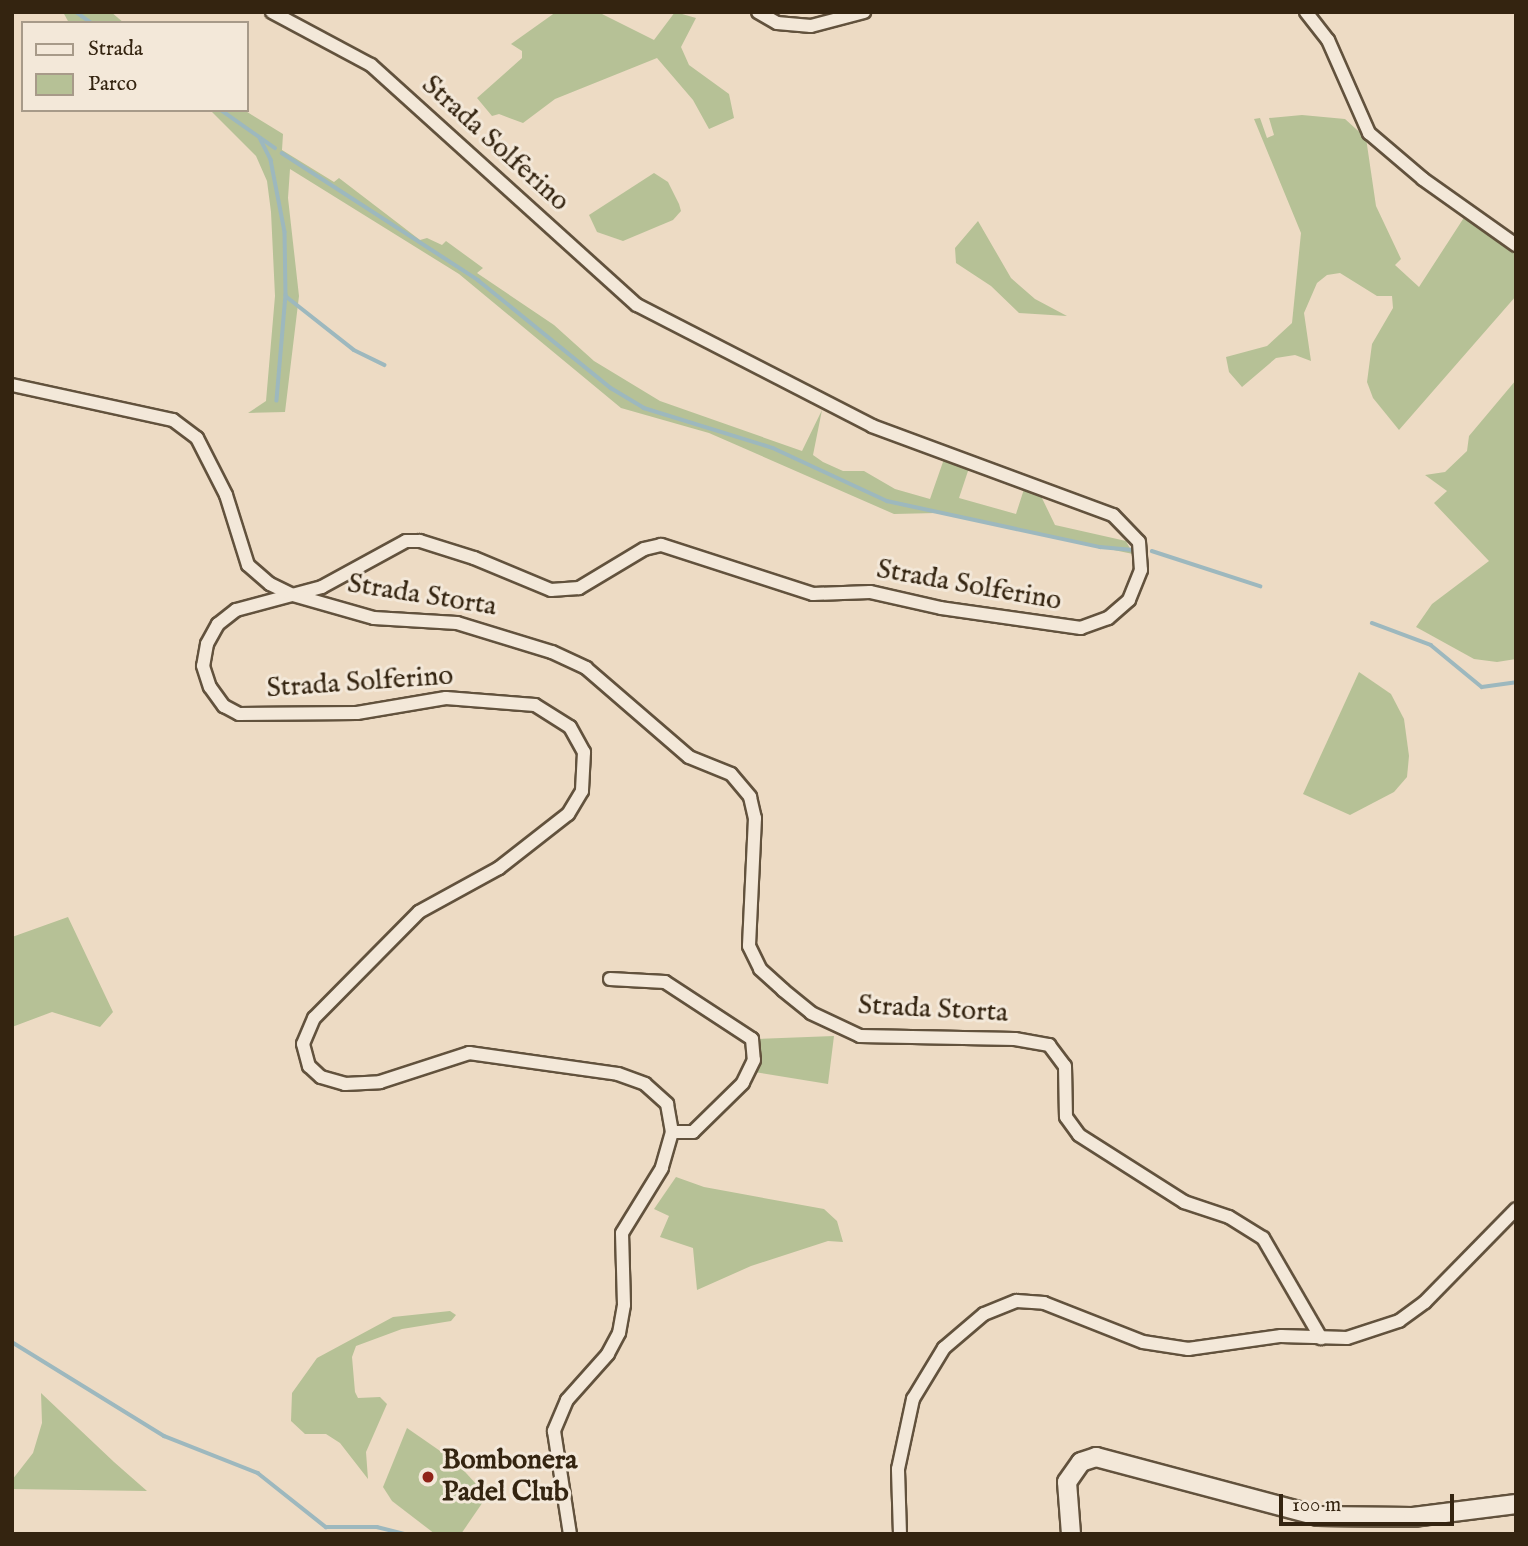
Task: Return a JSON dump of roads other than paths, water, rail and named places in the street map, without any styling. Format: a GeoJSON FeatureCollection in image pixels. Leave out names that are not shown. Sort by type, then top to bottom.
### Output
{"type":"FeatureCollection","features":[{"type":"Feature","properties":{"kind":"main road"},"geometry":{"type":"LineString","coordinates":[[1071,1534],[1068,1482],[1081,1462],[1096,1457],[1317,1516],[1413,1517],[1516,1504]]}},
{"type":"Feature","properties":{"kind":"street","name":"Strada Solferino"},"geometry":{"type":"LineString","coordinates":[[272,12],[379,72],[637,305],[872,426],[1113,514],[1137,538],[1142,561],[1129,600],[1108,618],[1081,628],[954,610],[870,592],[813,594],[661,545],[638,552],[592,583],[564,590],[538,587],[430,544],[406,541],[323,587],[236,610],[218,624],[207,644],[203,666],[210,687],[224,706],[256,716],[357,713],[446,698],[535,705],[570,727],[586,761],[582,791],[568,814],[499,868],[419,912],[324,1007],[306,1029],[303,1044],[309,1066],[321,1077],[345,1084],[380,1082],[470,1053],[618,1074],[659,1093],[671,1115],[671,1132],[662,1168],[622,1233],[624,1305],[619,1333],[608,1354],[568,1400],[554,1431],[570,1534]]}},
{"type":"Feature","properties":{"kind":"street"},"geometry":{"type":"LineString","coordinates":[[758,12],[777,23],[811,26],[864,12]]}},
{"type":"Feature","properties":{"kind":"street"},"geometry":{"type":"LineString","coordinates":[[1307,12],[1328,40],[1369,133],[1516,245]]}},
{"type":"Feature","properties":{"kind":"street"},"geometry":{"type":"LineString","coordinates":[[12,385],[173,419],[197,438],[226,495],[248,565],[293,595]]}},
{"type":"Feature","properties":{"kind":"street","name":"Strada Storta"},"geometry":{"type":"LineString","coordinates":[[293,595],[374,618],[457,623],[498,632],[586,668],[690,757],[731,774],[743,784],[755,818],[749,946],[760,969],[783,990],[811,1013],[860,1036],[1015,1039],[1049,1045],[1065,1066],[1066,1118],[1079,1135],[1184,1202],[1229,1217],[1263,1238],[1321,1338]]}},
{"type":"Feature","properties":{"kind":"street"},"geometry":{"type":"LineString","coordinates":[[610,979],[665,982],[752,1040],[754,1060],[743,1083],[692,1132],[671,1132]]}},
{"type":"Feature","properties":{"kind":"street"},"geometry":{"type":"LineString","coordinates":[[900,1534],[898,1469],[913,1399],[935,1360],[954,1337],[999,1307],[1017,1301],[1044,1303],[1121,1334],[1172,1348],[1197,1349],[1281,1336],[1359,1336],[1399,1321],[1425,1302],[1516,1209]]}},
{"type":"Feature","properties":{"kind":"waterway"},"geometry":{"type":"LineString","coordinates":[[76,12],[89,21]]}},
{"type":"Feature","properties":{"kind":"waterway"},"geometry":{"type":"LineString","coordinates":[[224,112],[275,148]]}},
{"type":"Feature","properties":{"kind":"waterway"},"geometry":{"type":"LineString","coordinates":[[260,138],[271,160],[285,232],[286,295],[277,401]]}},
{"type":"Feature","properties":{"kind":"waterway"},"geometry":{"type":"LineString","coordinates":[[282,153],[478,280],[611,388],[644,408],[773,448],[887,501],[1100,547],[1133,550]]}},
{"type":"Feature","properties":{"kind":"waterway"},"geometry":{"type":"LineString","coordinates":[[287,297],[354,350],[385,365]]}},
{"type":"Feature","properties":{"kind":"waterway"},"geometry":{"type":"LineString","coordinates":[[1152,551],[1260,586]]}},
{"type":"Feature","properties":{"kind":"waterway"},"geometry":{"type":"LineString","coordinates":[[1372,623],[1431,645],[1482,687],[1516,682]]}},
{"type":"Feature","properties":{"kind":"waterway"},"geometry":{"type":"LineString","coordinates":[[12,1342],[164,1436],[258,1473],[326,1527],[377,1527],[406,1534]]}},
{"type":"Feature","properties":{"kind":"place","name":"Bombonera Padel Club"},"geometry":{"type":"Point","coordinates":[428,1477]}}]}
